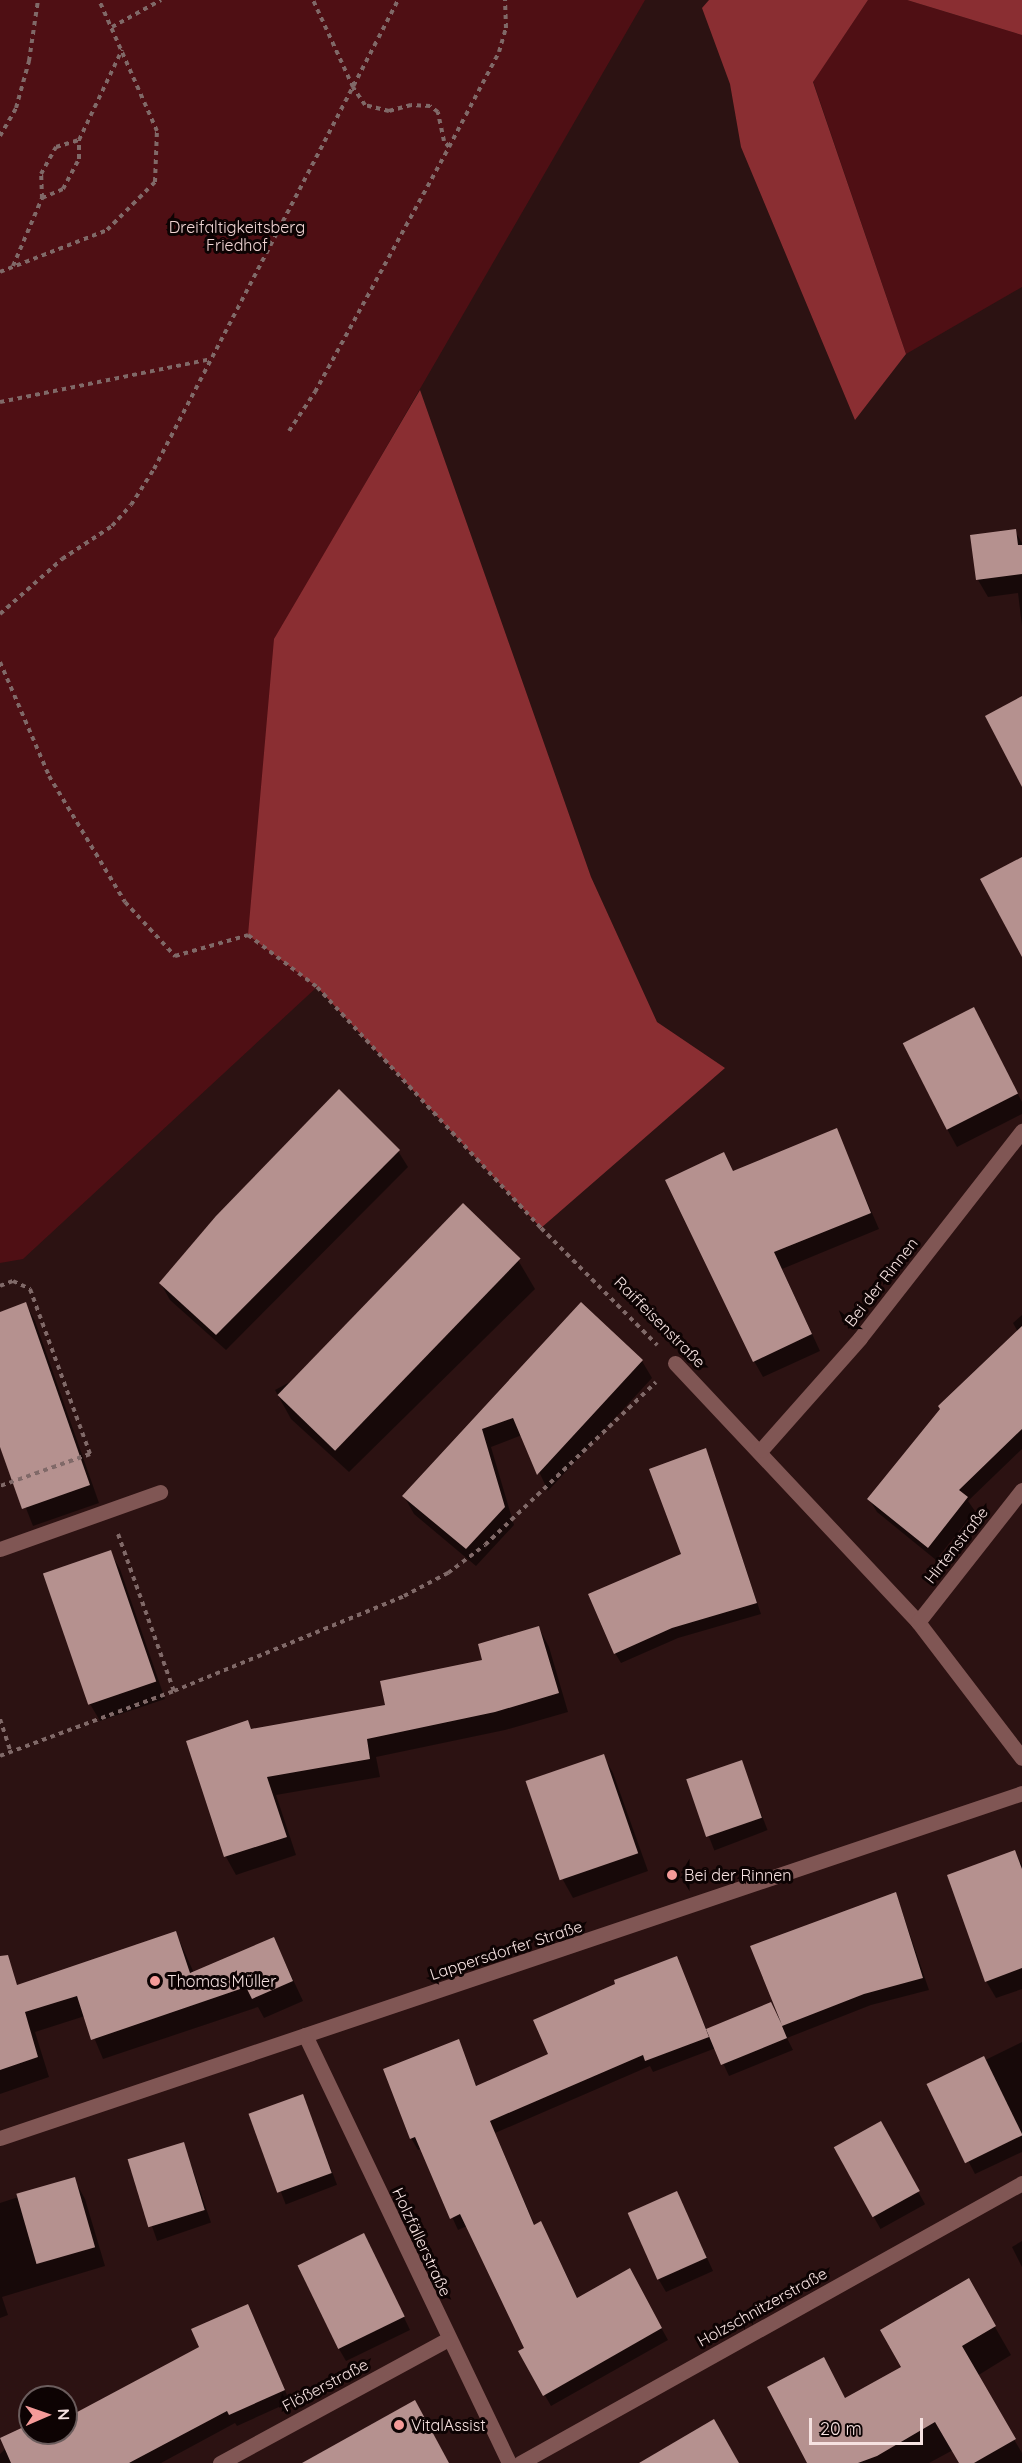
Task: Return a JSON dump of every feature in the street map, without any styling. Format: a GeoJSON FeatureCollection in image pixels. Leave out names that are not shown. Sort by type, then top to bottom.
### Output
{"type":"FeatureCollection","features":[{"type":"Feature","properties":{"kind":"street","name":"Bei der Rinnen"},"geometry":{"type":"LineString","coordinates":[[761,1450],[860,1338],[1022,1131]]}},
{"type":"Feature","properties":{"kind":"street","name":"Raiffeisenstraße"},"geometry":{"type":"LineString","coordinates":[[675,1364],[761,1450],[918,1622],[1022,1758]]}},
{"type":"Feature","properties":{"kind":"street","name":"Hirtenstraße"},"geometry":{"type":"LineString","coordinates":[[918,1622],[1022,1490]]}},
{"type":"Feature","properties":{"kind":"street"},"geometry":{"type":"LineString","coordinates":[[0,1549],[160,1492]]}},
{"type":"Feature","properties":{"kind":"street","name":"Lappersdorfer Straße"},"geometry":{"type":"LineString","coordinates":[[0,2138],[1022,1793]]}},
{"type":"Feature","properties":{"kind":"street","name":"Holzfällerstraße"},"geometry":{"type":"LineString","coordinates":[[305,2036],[509,2463]]}},
{"type":"Feature","properties":{"kind":"street","name":"Holzschnitzerstraße"},"geometry":{"type":"LineString","coordinates":[[520,2463],[1022,2183]]}},
{"type":"Feature","properties":{"kind":"street","name":"Flößerstraße"},"geometry":{"type":"LineString","coordinates":[[220,2463],[448,2339]]}},
{"type":"Feature","properties":{"kind":"path"},"geometry":{"type":"LineString","coordinates":[[0,136],[16,108],[28,61],[38,0]]}},
{"type":"Feature","properties":{"kind":"path"},"geometry":{"type":"LineString","coordinates":[[0,272],[107,230],[155,182],[157,131],[99,0]]}},
{"type":"Feature","properties":{"kind":"path"},"geometry":{"type":"LineString","coordinates":[[112,27],[160,0]]}},
{"type":"Feature","properties":{"kind":"path"},"geometry":{"type":"LineString","coordinates":[[314,0],[353,87],[365,105],[376,110],[430,106],[438,112],[444,141],[449,147]]}},
{"type":"Feature","properties":{"kind":"path"},"geometry":{"type":"LineString","coordinates":[[0,614],[62,559],[112,526],[131,505],[212,359],[398,0]]}},
{"type":"Feature","properties":{"kind":"path"},"geometry":{"type":"LineString","coordinates":[[290,430],[315,392],[499,52],[506,28],[505,0]]}},
{"type":"Feature","properties":{"kind":"path"},"geometry":{"type":"LineString","coordinates":[[42,198],[63,189],[79,159],[79,140],[122,50]]}},
{"type":"Feature","properties":{"kind":"path"},"geometry":{"type":"LineString","coordinates":[[14,266],[42,198],[41,174],[56,147],[79,140]]}},
{"type":"Feature","properties":{"kind":"path"},"geometry":{"type":"LineString","coordinates":[[0,402],[212,359]]}},
{"type":"Feature","properties":{"kind":"path","name":"Raiffeisenstraße"},"geometry":{"type":"LineString","coordinates":[[0,662],[49,776],[125,902],[175,956],[248,935],[317,987],[541,1228],[675,1364]]}},
{"type":"Feature","properties":{"kind":"path"},"geometry":{"type":"LineString","coordinates":[[0,1286],[13,1281],[23,1282],[30,1289],[90,1454],[0,1486]]}},
{"type":"Feature","properties":{"kind":"path"},"geometry":{"type":"LineString","coordinates":[[0,1756],[174,1691],[404,1596],[448,1573],[485,1545],[675,1364]]}},
{"type":"Feature","properties":{"kind":"path"},"geometry":{"type":"LineString","coordinates":[[110,1510],[174,1691]]}},
{"type":"Feature","properties":{"kind":"path"},"geometry":{"type":"LineString","coordinates":[[0,1719],[11,1752]]}},
{"type":"Feature","properties":{"kind":"green space","name":"Dreifaltigkeitsberg Friedhof"},"geometry":{"type":"Polygon","coordinates":[[[0,0],[645,0],[358,496],[248,935],[317,987],[23,1259],[0,1263],[0,0]]]}},
{"type":"Feature","properties":{"kind":"green space"},"geometry":{"type":"Polygon","coordinates":[[[868,0],[907,0],[1022,35],[1022,287],[906,354],[813,81],[868,0]]]}},
{"type":"Feature","properties":{"kind":"shaded area"},"geometry":{"type":"Polygon","coordinates":[[[709,0],[868,0],[813,82],[906,354],[855,420],[741,147],[730,84],[702,8],[709,0]]]}},
{"type":"Feature","properties":{"kind":"shaded area"},"geometry":{"type":"Polygon","coordinates":[[[907,0],[1022,0],[1022,35],[907,0]]]}},
{"type":"Feature","properties":{"kind":"shaded area"},"geometry":{"type":"Polygon","coordinates":[[[420,390],[591,877],[657,1022],[725,1068],[541,1228],[317,987],[248,935],[274,639],[420,390]]]}},
{"type":"Feature","properties":{"kind":"building"},"geometry":{"type":"Polygon","coordinates":[[[1016,529],[1018,545],[1022,545],[1022,574],[976,580],[970,535],[1016,529]]]}},
{"type":"Feature","properties":{"kind":"building"},"geometry":{"type":"Polygon","coordinates":[[[1022,696],[1022,787],[985,716],[1022,696]]]}},
{"type":"Feature","properties":{"kind":"building"},"geometry":{"type":"Polygon","coordinates":[[[1022,857],[1022,957],[980,879],[1022,857]]]}},
{"type":"Feature","properties":{"kind":"building"},"geometry":{"type":"Polygon","coordinates":[[[974,1007],[1018,1093],[947,1130],[903,1043],[974,1007]]]}},
{"type":"Feature","properties":{"kind":"building"},"geometry":{"type":"Polygon","coordinates":[[[339,1089],[400,1150],[216,1335],[159,1283],[216,1216],[339,1089]]]}},
{"type":"Feature","properties":{"kind":"building"},"geometry":{"type":"Polygon","coordinates":[[[837,1128],[871,1213],[774,1252],[812,1334],[753,1362],[665,1180],[724,1152],[733,1171],[837,1128]]]}},
{"type":"Feature","properties":{"kind":"building"},"geometry":{"type":"Polygon","coordinates":[[[463,1203],[521,1259],[335,1451],[278,1395],[463,1203]]]}},
{"type":"Feature","properties":{"kind":"building"},"geometry":{"type":"Polygon","coordinates":[[[26,1302],[90,1485],[22,1509],[0,1447],[0,1312],[26,1302]]]}},
{"type":"Feature","properties":{"kind":"building"},"geometry":{"type":"Polygon","coordinates":[[[581,1302],[643,1360],[537,1475],[513,1418],[482,1429],[505,1507],[466,1549],[402,1496],[581,1302]]]}},
{"type":"Feature","properties":{"kind":"building"},"geometry":{"type":"Polygon","coordinates":[[[1022,1326],[1022,1429],[959,1490],[968,1497],[928,1548],[867,1499],[940,1409],[938,1406],[1022,1326]]]}},
{"type":"Feature","properties":{"kind":"building"},"geometry":{"type":"Polygon","coordinates":[[[706,1448],[757,1603],[672,1628],[614,1654],[588,1594],[681,1554],[649,1469],[706,1448]]]}},
{"type":"Feature","properties":{"kind":"building"},"geometry":{"type":"Polygon","coordinates":[[[111,1550],[156,1681],[88,1705],[43,1573],[111,1550]]]}},
{"type":"Feature","properties":{"kind":"building"},"geometry":{"type":"Polygon","coordinates":[[[539,1626],[559,1693],[495,1712],[367,1739],[370,1759],[267,1777],[287,1837],[224,1857],[186,1741],[248,1720],[251,1729],[385,1705],[380,1681],[482,1660],[478,1644],[539,1626]]]}},
{"type":"Feature","properties":{"kind":"building"},"geometry":{"type":"Polygon","coordinates":[[[604,1754],[638,1853],[560,1880],[526,1781],[604,1754]]]}},
{"type":"Feature","properties":{"kind":"building"},"geometry":{"type":"Polygon","coordinates":[[[742,1760],[762,1818],[706,1837],[686,1779],[742,1760]]]}},
{"type":"Feature","properties":{"kind":"building"},"geometry":{"type":"Polygon","coordinates":[[[1015,1850],[1022,1869],[1022,1968],[985,1982],[947,1875],[1015,1850]]]}},
{"type":"Feature","properties":{"kind":"building"},"geometry":{"type":"Polygon","coordinates":[[[896,1892],[923,1978],[864,1994],[782,2026],[787,2038],[721,2065],[706,2029],[771,2002],[782,2025],[750,1946],[896,1892]]]}},
{"type":"Feature","properties":{"kind":"building"},"geometry":{"type":"Polygon","coordinates":[[[176,1931],[190,1973],[274,1937],[293,1981],[252,1999],[246,1987],[91,2040],[77,1996],[25,2012],[38,2057],[0,2070],[0,1956],[8,1955],[17,1985],[176,1931]]]}},
{"type":"Feature","properties":{"kind":"building"},"geometry":{"type":"Polygon","coordinates":[[[677,1956],[709,2037],[645,2061],[643,2055],[490,2121],[534,2225],[541,2221],[577,2298],[630,2268],[662,2328],[543,2396],[518,2351],[524,2348],[460,2214],[450,2219],[415,2137],[410,2139],[383,2069],[459,2039],[476,2086],[548,2054],[533,2020],[615,1984],[614,1980],[677,1956]]]}},
{"type":"Feature","properties":{"kind":"building"},"geometry":{"type":"Polygon","coordinates":[[[984,2056],[1022,2135],[965,2163],[926,2084],[984,2056]]]}},
{"type":"Feature","properties":{"kind":"building"},"geometry":{"type":"Polygon","coordinates":[[[303,2094],[332,2173],[277,2193],[248,2114],[303,2094]]]}},
{"type":"Feature","properties":{"kind":"building"},"geometry":{"type":"Polygon","coordinates":[[[881,2121],[920,2191],[873,2217],[834,2147],[881,2121]]]}},
{"type":"Feature","properties":{"kind":"building"},"geometry":{"type":"Polygon","coordinates":[[[184,2142],[205,2210],[148,2227],[128,2159],[184,2142]]]}},
{"type":"Feature","properties":{"kind":"building"},"geometry":{"type":"Polygon","coordinates":[[[75,2177],[95,2247],[36,2264],[16,2194],[75,2177]]]}},
{"type":"Feature","properties":{"kind":"building"},"geometry":{"type":"Polygon","coordinates":[[[677,2191],[707,2258],[657,2280],[628,2213],[677,2191]]]}},
{"type":"Feature","properties":{"kind":"building"},"geometry":{"type":"Polygon","coordinates":[[[364,2233],[405,2317],[338,2349],[297,2265],[364,2233]]]}},
{"type":"Feature","properties":{"kind":"building"},"geometry":{"type":"Polygon","coordinates":[[[969,2278],[996,2326],[962,2346],[1016,2439],[974,2463],[959,2463],[935,2422],[877,2456],[858,2463],[807,2463],[767,2387],[824,2357],[845,2398],[901,2367],[880,2330],[969,2278]]]}},
{"type":"Feature","properties":{"kind":"building"},"geometry":{"type":"Polygon","coordinates":[[[248,2304],[285,2390],[229,2415],[227,2411],[129,2463],[11,2463],[0,2438],[18,2430],[18,2445],[78,2445],[78,2412],[199,2347],[191,2329],[248,2304]]]}},
{"type":"Feature","properties":{"kind":"building","name":"VitalAssist"},"geometry":{"type":"Polygon","coordinates":[[[415,2400],[449,2463],[302,2463],[415,2400]]]}},
{"type":"Feature","properties":{"kind":"building"},"geometry":{"type":"Polygon","coordinates":[[[714,2419],[739,2463],[639,2463],[714,2419]]]}},
{"type":"Feature","properties":{"kind":"place","name":"Bei der Rinnen"},"geometry":{"type":"Point","coordinates":[672,1875]}},
{"type":"Feature","properties":{"kind":"place","name":"Thomas Müller"},"geometry":{"type":"Point","coordinates":[155,1981]}},
{"type":"Feature","properties":{"kind":"place","name":"VitalAssist"},"geometry":{"type":"Point","coordinates":[399,2425]}}]}
